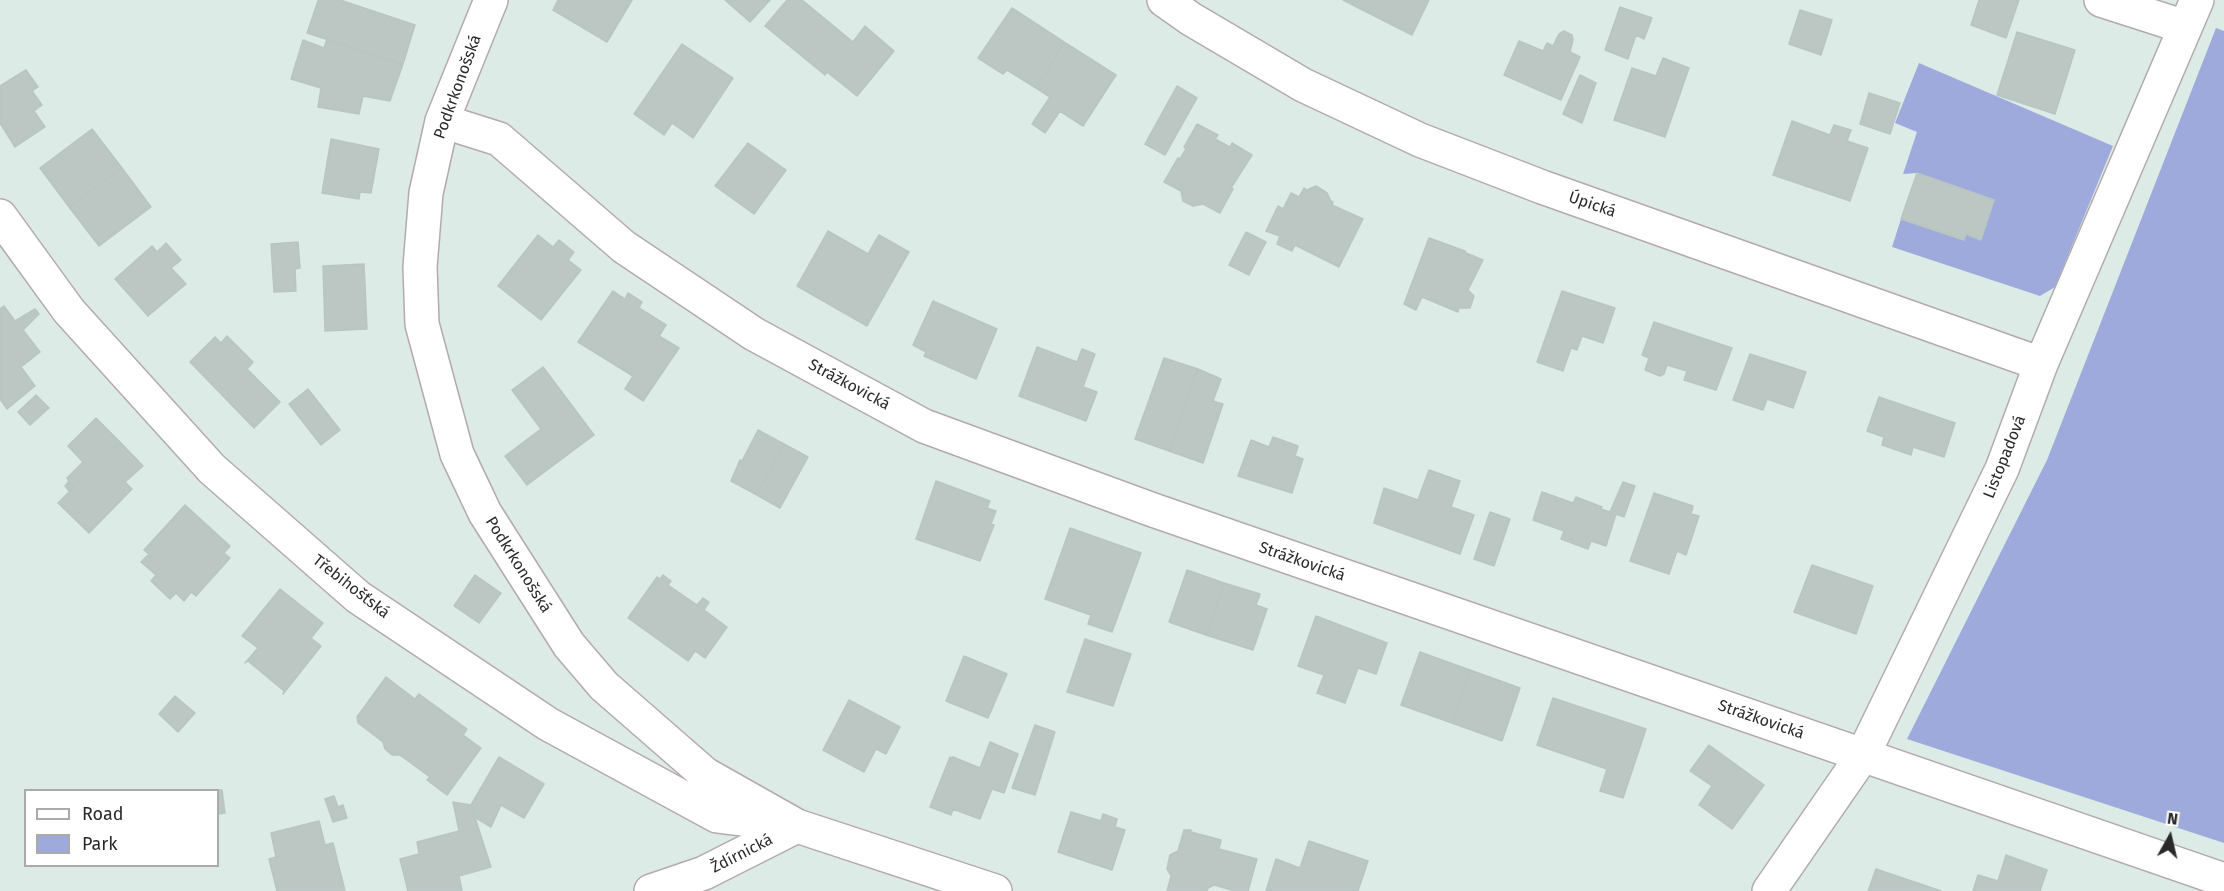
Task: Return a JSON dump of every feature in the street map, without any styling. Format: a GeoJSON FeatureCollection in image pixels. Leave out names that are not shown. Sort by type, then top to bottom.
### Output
{"type":"FeatureCollection","features":[{"type":"Feature","properties":{"kind":"street","name":"Podkrkonošská"},"geometry":{"type":"LineString","coordinates":[[491,0],[442,121],[426,193],[420,267],[422,324],[457,454],[485,513],[569,645],[604,686],[705,774],[797,826],[995,891]]}},
{"type":"Feature","properties":{"kind":"street","name":"Úpická"},"geometry":{"type":"LineString","coordinates":[[1164,0],[1191,19],[1303,85],[1420,140],[1553,191],[2041,364]]}},
{"type":"Feature","properties":{"kind":"street"},"geometry":{"type":"LineString","coordinates":[[2101,0],[2191,13]]}},
{"type":"Feature","properties":{"kind":"street","name":"Listopadová"},"geometry":{"type":"LineString","coordinates":[[1769,891],[1863,755],[2002,469],[2041,364],[2191,13]]}},
{"type":"Feature","properties":{"kind":"street","name":"Strážkovická"},"geometry":{"type":"LineString","coordinates":[[442,121],[499,139],[624,248],[754,334],[924,426],[1153,510],[2224,880]]}},
{"type":"Feature","properties":{"kind":"street","name":"Třebihošťská"},"geometry":{"type":"LineString","coordinates":[[0,216],[69,311],[212,469],[358,597],[548,724],[717,816],[797,826]]}},
{"type":"Feature","properties":{"kind":"street","name":"Ždírnická"},"geometry":{"type":"LineString","coordinates":[[651,891],[704,873],[797,826]]}},
{"type":"Feature","properties":{"kind":"green space"},"geometry":{"type":"Polygon","coordinates":[[[2216,28],[2224,31],[2224,843],[1907,739],[2047,460],[2216,28]]]}},
{"type":"Feature","properties":{"kind":"green space"},"geometry":{"type":"Polygon","coordinates":[[[1919,63],[2113,146],[2055,287],[2040,296],[1892,247],[1901,219],[1964,240],[1966,234],[1981,240],[1994,201],[1917,173],[1903,174],[1917,132],[1895,123],[1919,63]]]}},
{"type":"Feature","properties":{"kind":"building"},"geometry":{"type":"Polygon","coordinates":[[[340,0],[415,25],[403,64],[307,33],[318,1],[340,0]]]}},
{"type":"Feature","properties":{"kind":"building"},"geometry":{"type":"Polygon","coordinates":[[[558,0],[632,0],[607,42],[553,10],[558,0]]]}},
{"type":"Feature","properties":{"kind":"building"},"geometry":{"type":"Polygon","coordinates":[[[725,0],[770,0],[750,22],[725,0]]]}},
{"type":"Feature","properties":{"kind":"building"},"geometry":{"type":"Polygon","coordinates":[[[787,0],[802,0],[853,42],[865,26],[894,51],[857,96],[827,72],[825,75],[765,26],[787,0]]]}},
{"type":"Feature","properties":{"kind":"building"},"geometry":{"type":"Polygon","coordinates":[[[1343,0],[1429,0],[1412,35],[1343,0]]]}},
{"type":"Feature","properties":{"kind":"building"},"geometry":{"type":"Polygon","coordinates":[[[1979,0],[2019,0],[2006,38],[1971,25],[1979,0]]]}},
{"type":"Feature","properties":{"kind":"building"},"geometry":{"type":"Polygon","coordinates":[[[1620,7],[1652,18],[1644,39],[1636,35],[1628,59],[1605,50],[1620,7]]]}},
{"type":"Feature","properties":{"kind":"building"},"geometry":{"type":"Polygon","coordinates":[[[1012,8],[1064,42],[1036,88],[1007,70],[1003,74],[978,58],[1012,8]]]}},
{"type":"Feature","properties":{"kind":"building"},"geometry":{"type":"Polygon","coordinates":[[[1800,10],[1832,20],[1821,55],[1789,44],[1800,10]]]}},
{"type":"Feature","properties":{"kind":"building"},"geometry":{"type":"Polygon","coordinates":[[[1564,31],[1572,35],[1570,52],[1580,57],[1561,100],[1504,75],[1519,41],[1543,51],[1547,43],[1553,46],[1559,34],[1564,31]]]}},
{"type":"Feature","properties":{"kind":"building"},"geometry":{"type":"Polygon","coordinates":[[[2017,32],[2075,50],[2055,114],[1997,95],[2017,32]]]}},
{"type":"Feature","properties":{"kind":"building"},"geometry":{"type":"Polygon","coordinates":[[[327,39],[403,64],[390,101],[363,96],[359,114],[318,107],[321,88],[291,79],[303,40],[324,48],[327,39]]]}},
{"type":"Feature","properties":{"kind":"building"},"geometry":{"type":"Polygon","coordinates":[[[1064,42],[1116,75],[1083,126],[1060,111],[1045,133],[1032,124],[1050,97],[1036,88],[1064,42]]]}},
{"type":"Feature","properties":{"kind":"building"},"geometry":{"type":"Polygon","coordinates":[[[682,44],[733,78],[693,138],[672,123],[664,135],[634,114],[682,44]]]}},
{"type":"Feature","properties":{"kind":"building"},"geometry":{"type":"Polygon","coordinates":[[[1663,58],[1689,68],[1665,137],[1614,120],[1632,68],[1656,76],[1663,58]]]}},
{"type":"Feature","properties":{"kind":"building"},"geometry":{"type":"Polygon","coordinates":[[[26,70],[38,87],[32,91],[42,105],[34,111],[45,127],[15,147],[0,123],[0,86],[26,70]]]}},
{"type":"Feature","properties":{"kind":"building"},"geometry":{"type":"Polygon","coordinates":[[[1580,75],[1596,83],[1582,123],[1563,114],[1580,75]]]}},
{"type":"Feature","properties":{"kind":"building"},"geometry":{"type":"Polygon","coordinates":[[[1177,86],[1197,98],[1165,155],[1145,144],[1177,86]]]}},
{"type":"Feature","properties":{"kind":"building"},"geometry":{"type":"Polygon","coordinates":[[[1869,93],[1900,103],[1890,134],[1860,124],[1869,93]]]}},
{"type":"Feature","properties":{"kind":"building"},"geometry":{"type":"Polygon","coordinates":[[[1792,121],[1830,135],[1834,125],[1851,130],[1847,141],[1868,148],[1850,201],[1773,175],[1792,121]]]}},
{"type":"Feature","properties":{"kind":"building"},"geometry":{"type":"Polygon","coordinates":[[[1197,124],[1218,135],[1215,139],[1230,147],[1232,143],[1252,155],[1231,188],[1233,189],[1220,213],[1203,204],[1193,206],[1183,201],[1181,191],[1164,182],[1186,149],[1184,147],[1197,124]]]}},
{"type":"Feature","properties":{"kind":"building"},"geometry":{"type":"Polygon","coordinates":[[[92,129],[122,168],[69,207],[40,168],[92,129]]]}},
{"type":"Feature","properties":{"kind":"building"},"geometry":{"type":"Polygon","coordinates":[[[331,139],[379,149],[371,193],[360,192],[359,199],[322,193],[331,139]]]}},
{"type":"Feature","properties":{"kind":"building"},"geometry":{"type":"Polygon","coordinates":[[[748,143],[786,170],[754,214],[715,186],[748,143]]]}},
{"type":"Feature","properties":{"kind":"building"},"geometry":{"type":"Polygon","coordinates":[[[122,168],[151,207],[99,246],[69,207],[122,168]]]}},
{"type":"Feature","properties":{"kind":"building"},"geometry":{"type":"Polygon","coordinates":[[[1917,173],[1994,200],[1981,240],[1966,234],[1964,240],[1901,219],[1917,173]]]}},
{"type":"Feature","properties":{"kind":"building"},"geometry":{"type":"Polygon","coordinates":[[[1316,186],[1327,193],[1333,202],[1332,205],[1363,219],[1339,267],[1295,245],[1292,251],[1277,244],[1280,236],[1266,231],[1278,206],[1283,209],[1291,193],[1299,197],[1304,188],[1307,190],[1316,186]]]}},
{"type":"Feature","properties":{"kind":"building"},"geometry":{"type":"Polygon","coordinates":[[[828,231],[868,254],[879,235],[909,252],[867,326],[797,286],[828,231]]]}},
{"type":"Feature","properties":{"kind":"building"},"geometry":{"type":"Polygon","coordinates":[[[1246,232],[1266,242],[1249,275],[1229,265],[1246,232]]]}},
{"type":"Feature","properties":{"kind":"building"},"geometry":{"type":"Polygon","coordinates":[[[538,235],[553,247],[559,240],[574,252],[568,260],[581,270],[541,320],[498,286],[538,235]]]}},
{"type":"Feature","properties":{"kind":"building"},"geometry":{"type":"Polygon","coordinates":[[[1429,238],[1483,260],[1468,290],[1474,296],[1470,308],[1459,308],[1458,312],[1422,297],[1416,310],[1404,304],[1429,238]]]}},
{"type":"Feature","properties":{"kind":"building"},"geometry":{"type":"Polygon","coordinates":[[[298,242],[300,268],[295,269],[296,291],[274,292],[271,244],[298,242]]]}},
{"type":"Feature","properties":{"kind":"building"},"geometry":{"type":"Polygon","coordinates":[[[166,243],[181,260],[171,268],[186,284],[148,316],[115,279],[152,246],[157,252],[166,243]]]}},
{"type":"Feature","properties":{"kind":"building"},"geometry":{"type":"Polygon","coordinates":[[[364,264],[367,329],[325,331],[323,266],[364,264]]]}},
{"type":"Feature","properties":{"kind":"building"},"geometry":{"type":"Polygon","coordinates":[[[613,291],[625,299],[628,293],[642,302],[639,308],[666,325],[659,336],[679,348],[643,401],[625,389],[633,376],[578,342],[613,291]]]}},
{"type":"Feature","properties":{"kind":"building"},"geometry":{"type":"Polygon","coordinates":[[[1562,291],[1615,308],[1603,343],[1582,336],[1577,350],[1571,348],[1563,371],[1537,362],[1562,291]]]}},
{"type":"Feature","properties":{"kind":"building"},"geometry":{"type":"Polygon","coordinates":[[[933,301],[997,329],[976,379],[924,356],[926,352],[913,345],[933,301]]]}},
{"type":"Feature","properties":{"kind":"building"},"geometry":{"type":"Polygon","coordinates":[[[4,306],[15,321],[35,309],[39,314],[23,330],[40,352],[21,367],[35,386],[7,409],[0,399],[0,309],[4,306]]]}},
{"type":"Feature","properties":{"kind":"building"},"geometry":{"type":"Polygon","coordinates":[[[1654,322],[1732,348],[1716,390],[1684,380],[1687,371],[1667,365],[1664,374],[1660,376],[1645,370],[1649,358],[1642,355],[1654,322]]]}},
{"type":"Feature","properties":{"kind":"building"},"geometry":{"type":"Polygon","coordinates":[[[227,336],[253,362],[247,369],[280,402],[254,428],[190,362],[215,337],[221,343],[227,336]]]}},
{"type":"Feature","properties":{"kind":"building"},"geometry":{"type":"Polygon","coordinates":[[[1037,347],[1077,362],[1082,349],[1095,354],[1083,387],[1097,392],[1086,421],[1019,396],[1037,347]]]}},
{"type":"Feature","properties":{"kind":"building"},"geometry":{"type":"Polygon","coordinates":[[[1750,354],[1806,372],[1793,408],[1767,399],[1763,410],[1733,400],[1750,354]]]}},
{"type":"Feature","properties":{"kind":"building"},"geometry":{"type":"Polygon","coordinates":[[[1164,358],[1198,369],[1169,451],[1135,439],[1164,358]]]}},
{"type":"Feature","properties":{"kind":"building"},"geometry":{"type":"Polygon","coordinates":[[[543,367],[594,435],[527,485],[505,456],[541,429],[512,390],[543,367]]]}},
{"type":"Feature","properties":{"kind":"building"},"geometry":{"type":"Polygon","coordinates":[[[1198,369],[1221,379],[1213,401],[1223,404],[1203,463],[1169,451],[1198,369]]]}},
{"type":"Feature","properties":{"kind":"building"},"geometry":{"type":"Polygon","coordinates":[[[308,389],[340,430],[321,445],[289,404],[308,389]]]}},
{"type":"Feature","properties":{"kind":"building"},"geometry":{"type":"Polygon","coordinates":[[[36,395],[49,408],[30,425],[18,412],[36,395]]]}},
{"type":"Feature","properties":{"kind":"building"},"geometry":{"type":"Polygon","coordinates":[[[1879,397],[1955,423],[1944,457],[1913,447],[1911,455],[1882,445],[1884,437],[1867,431],[1879,397]]]}},
{"type":"Feature","properties":{"kind":"building"},"geometry":{"type":"Polygon","coordinates":[[[96,418],[120,442],[70,492],[65,486],[69,481],[67,478],[83,462],[68,446],[96,418]]]}},
{"type":"Feature","properties":{"kind":"building"},"geometry":{"type":"Polygon","coordinates":[[[758,430],[784,444],[757,495],[731,481],[740,460],[742,461],[758,430]]]}},
{"type":"Feature","properties":{"kind":"building"},"geometry":{"type":"Polygon","coordinates":[[[1273,437],[1298,446],[1295,456],[1303,459],[1292,493],[1238,476],[1251,440],[1269,447],[1273,437]]]}},
{"type":"Feature","properties":{"kind":"building"},"geometry":{"type":"Polygon","coordinates":[[[120,442],[143,466],[125,482],[132,489],[89,533],[58,503],[120,442]]]}},
{"type":"Feature","properties":{"kind":"building"},"geometry":{"type":"Polygon","coordinates":[[[784,444],[808,457],[780,508],[757,495],[784,444]]]}},
{"type":"Feature","properties":{"kind":"building"},"geometry":{"type":"Polygon","coordinates":[[[1429,470],[1460,481],[1451,507],[1474,515],[1460,554],[1374,523],[1384,488],[1418,500],[1429,470]]]}},
{"type":"Feature","properties":{"kind":"building"},"geometry":{"type":"Polygon","coordinates":[[[936,481],[990,501],[987,508],[996,511],[991,524],[994,525],[980,561],[916,539],[936,481]]]}},
{"type":"Feature","properties":{"kind":"building"},"geometry":{"type":"Polygon","coordinates":[[[1623,482],[1635,486],[1624,517],[1616,514],[1606,546],[1591,541],[1588,549],[1561,539],[1564,531],[1533,520],[1542,492],[1573,503],[1576,497],[1610,512],[1623,482]]]}},
{"type":"Feature","properties":{"kind":"building"},"geometry":{"type":"Polygon","coordinates":[[[1654,493],[1693,506],[1691,514],[1699,516],[1686,555],[1677,551],[1669,574],[1630,561],[1654,493]]]}},
{"type":"Feature","properties":{"kind":"building"},"geometry":{"type":"Polygon","coordinates":[[[185,505],[230,546],[224,553],[230,558],[196,596],[191,592],[184,601],[176,593],[170,599],[151,581],[156,575],[141,562],[149,554],[144,550],[185,505]]]}},
{"type":"Feature","properties":{"kind":"building"},"geometry":{"type":"Polygon","coordinates":[[[1490,512],[1510,519],[1494,566],[1474,559],[1490,512]]]}},
{"type":"Feature","properties":{"kind":"building"},"geometry":{"type":"Polygon","coordinates":[[[1070,528],[1141,553],[1112,632],[1088,624],[1091,615],[1045,599],[1070,528]]]}},
{"type":"Feature","properties":{"kind":"building"},"geometry":{"type":"Polygon","coordinates":[[[1812,565],[1873,586],[1856,634],[1794,612],[1812,565]]]}},
{"type":"Feature","properties":{"kind":"building"},"geometry":{"type":"Polygon","coordinates":[[[1187,570],[1224,583],[1206,635],[1169,622],[1187,570]]]}},
{"type":"Feature","properties":{"kind":"building"},"geometry":{"type":"Polygon","coordinates":[[[475,575],[501,593],[479,623],[454,606],[475,575]]]}},
{"type":"Feature","properties":{"kind":"building"},"geometry":{"type":"Polygon","coordinates":[[[663,575],[671,581],[668,585],[697,605],[703,598],[709,602],[704,610],[727,627],[705,658],[695,651],[688,661],[628,618],[657,577],[660,579],[663,575]]]}},
{"type":"Feature","properties":{"kind":"building"},"geometry":{"type":"Polygon","coordinates":[[[1224,583],[1260,594],[1256,605],[1267,609],[1253,650],[1206,635],[1224,583]]]}},
{"type":"Feature","properties":{"kind":"building"},"geometry":{"type":"Polygon","coordinates":[[[280,589],[323,623],[311,638],[321,646],[283,694],[284,691],[248,661],[245,663],[258,648],[242,636],[280,589]]]}},
{"type":"Feature","properties":{"kind":"building"},"geometry":{"type":"Polygon","coordinates":[[[1316,616],[1387,643],[1376,674],[1358,668],[1345,703],[1317,693],[1324,675],[1298,666],[1316,616]]]}},
{"type":"Feature","properties":{"kind":"building"},"geometry":{"type":"Polygon","coordinates":[[[1085,639],[1131,654],[1113,706],[1067,692],[1085,639]]]}},
{"type":"Feature","properties":{"kind":"building"},"geometry":{"type":"Polygon","coordinates":[[[1420,652],[1470,670],[1452,723],[1401,705],[1420,652]]]}},
{"type":"Feature","properties":{"kind":"building"},"geometry":{"type":"Polygon","coordinates":[[[964,656],[1007,674],[988,718],[946,701],[964,656]]]}},
{"type":"Feature","properties":{"kind":"building"},"geometry":{"type":"Polygon","coordinates":[[[1470,670],[1520,688],[1502,741],[1452,723],[1470,670]]]}},
{"type":"Feature","properties":{"kind":"building"},"geometry":{"type":"Polygon","coordinates":[[[386,677],[415,699],[419,694],[467,729],[463,735],[481,748],[447,795],[427,780],[430,777],[400,755],[392,755],[385,749],[383,742],[358,723],[357,717],[386,677]]]}},
{"type":"Feature","properties":{"kind":"building"},"geometry":{"type":"Polygon","coordinates":[[[175,696],[195,713],[178,732],[159,714],[175,696]]]}},
{"type":"Feature","properties":{"kind":"building"},"geometry":{"type":"Polygon","coordinates":[[[1553,698],[1646,729],[1623,798],[1600,791],[1607,769],[1537,745],[1553,698]]]}},
{"type":"Feature","properties":{"kind":"building"},"geometry":{"type":"Polygon","coordinates":[[[849,700],[900,727],[886,754],[876,749],[864,772],[823,750],[849,700]]]}},
{"type":"Feature","properties":{"kind":"building"},"geometry":{"type":"Polygon","coordinates":[[[1035,725],[1055,732],[1035,795],[1012,788],[1035,725]]]}},
{"type":"Feature","properties":{"kind":"building"},"geometry":{"type":"Polygon","coordinates":[[[990,742],[1018,754],[1004,793],[992,789],[980,819],[953,809],[951,815],[930,807],[950,757],[980,768],[990,742]]]}},
{"type":"Feature","properties":{"kind":"building"},"geometry":{"type":"Polygon","coordinates":[[[1709,745],[1764,785],[1732,829],[1699,805],[1712,786],[1690,771],[1709,745]]]}},
{"type":"Feature","properties":{"kind":"building"},"geometry":{"type":"Polygon","coordinates":[[[499,757],[544,784],[524,818],[501,805],[491,827],[476,818],[471,805],[499,757]]]}},
{"type":"Feature","properties":{"kind":"building"},"geometry":{"type":"Polygon","coordinates":[[[219,790],[222,790],[225,813],[219,814],[219,790]]]}},
{"type":"Feature","properties":{"kind":"building"},"geometry":{"type":"Polygon","coordinates":[[[334,796],[338,807],[343,805],[347,818],[333,822],[325,799],[334,796]]]}},
{"type":"Feature","properties":{"kind":"building"},"geometry":{"type":"Polygon","coordinates":[[[453,802],[471,805],[491,867],[459,876],[462,891],[408,891],[400,859],[419,854],[417,842],[459,831],[453,802]]]}},
{"type":"Feature","properties":{"kind":"building"},"geometry":{"type":"Polygon","coordinates":[[[1071,812],[1101,821],[1103,814],[1117,819],[1115,827],[1125,830],[1112,870],[1058,852],[1071,812]]]}},
{"type":"Feature","properties":{"kind":"building"},"geometry":{"type":"Polygon","coordinates":[[[319,821],[325,845],[333,843],[345,891],[277,891],[269,859],[276,857],[271,833],[319,821]]]}},
{"type":"Feature","properties":{"kind":"building"},"geometry":{"type":"Polygon","coordinates":[[[1184,830],[1191,830],[1191,832],[1221,840],[1219,849],[1257,859],[1248,891],[1235,891],[1214,885],[1207,891],[1167,891],[1171,876],[1167,869],[1170,855],[1178,851],[1184,830]]]}},
{"type":"Feature","properties":{"kind":"building"},"geometry":{"type":"Polygon","coordinates":[[[1309,841],[1368,861],[1358,891],[1266,891],[1276,859],[1300,868],[1309,841]]]}},
{"type":"Feature","properties":{"kind":"building"},"geometry":{"type":"Polygon","coordinates":[[[2006,855],[2047,870],[2040,891],[1973,891],[1978,875],[1998,881],[2006,855]]]}},
{"type":"Feature","properties":{"kind":"building"},"geometry":{"type":"Polygon","coordinates":[[[1876,869],[1941,891],[1868,891],[1876,869]]]}}]}
